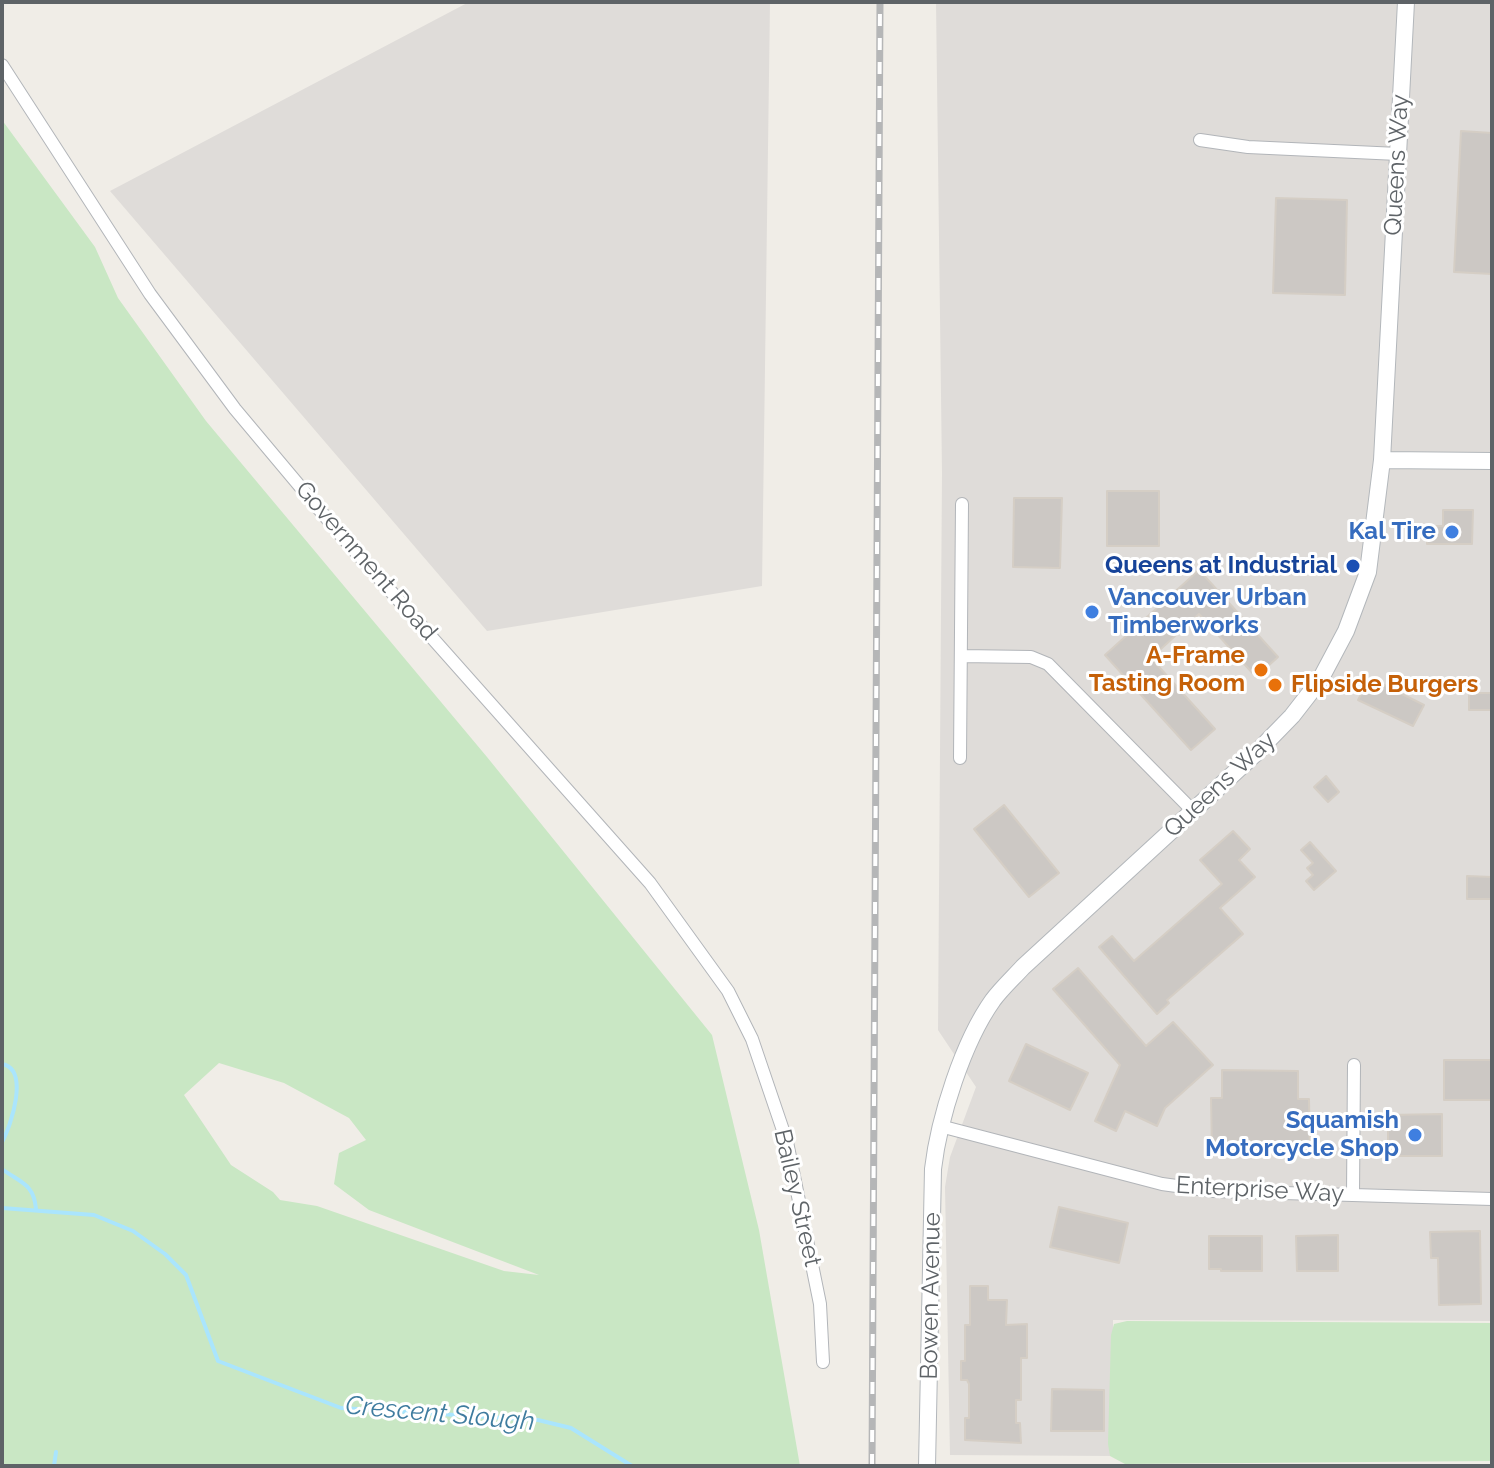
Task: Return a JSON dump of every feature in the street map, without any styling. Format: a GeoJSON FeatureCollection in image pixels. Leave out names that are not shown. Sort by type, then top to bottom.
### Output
{"type":"FeatureCollection","features":[{"type":"Feature","properties":{"kind":"street","name":"Queens Way"},"geometry":{"type":"LineString","coordinates":[[940,1126],[971,1038],[994,999],[1023,967],[1292,716],[1332,660],[1346,631],[1368,572],[1382,460],[1406,2]]}},
{"type":"Feature","properties":{"kind":"street","name":"Government Road"},"geometry":{"type":"LineString","coordinates":[[2,65],[150,294],[235,409],[339,533],[650,883],[728,991],[752,1039]]}},
{"type":"Feature","properties":{"kind":"street"},"geometry":{"type":"LineString","coordinates":[[1200,140],[1248,147],[1398,154]]}},
{"type":"Feature","properties":{"kind":"street"},"geometry":{"type":"LineString","coordinates":[[1382,460],[1492,461]]}},
{"type":"Feature","properties":{"kind":"street"},"geometry":{"type":"LineString","coordinates":[[960,758],[962,504]]}},
{"type":"Feature","properties":{"kind":"street"},"geometry":{"type":"LineString","coordinates":[[961,656],[1031,657],[1048,664],[1193,811]]}},
{"type":"Feature","properties":{"kind":"street","name":"Bailey Street"},"geometry":{"type":"LineString","coordinates":[[752,1039],[787,1142],[820,1304],[823,1362]]}},
{"type":"Feature","properties":{"kind":"street"},"geometry":{"type":"LineString","coordinates":[[1353,1195],[1354,1065]]}},
{"type":"Feature","properties":{"kind":"street","name":"Enterprise Way"},"geometry":{"type":"LineString","coordinates":[[940,1126],[1162,1184],[1213,1191],[1492,1199]]}},
{"type":"Feature","properties":{"kind":"street","name":"Bowen Avenue"},"geometry":{"type":"LineString","coordinates":[[927,1466],[933,1169],[940,1126]]}},
{"type":"Feature","properties":{"kind":"shaded area"},"geometry":{"type":"Polygon","coordinates":[[[469,2],[770,2],[762,586],[487,631],[110,191],[469,2]]]}},
{"type":"Feature","properties":{"kind":"shaded area"},"geometry":{"type":"Polygon","coordinates":[[[936,2],[1492,2],[1492,1321],[1113,1320],[1113,1456],[950,1455],[945,1187],[950,1157],[976,1087],[938,1030],[942,473],[936,2]]]}},
{"type":"Feature","properties":{"kind":"green space"},"geometry":{"type":"Polygon","coordinates":[[[2,120],[95,247],[118,298],[206,421],[487,757],[712,1035],[759,1230],[800,1466],[2,1466],[2,120]],[[219,1063],[184,1095],[231,1165],[273,1192],[280,1200],[317,1206],[504,1271],[539,1275],[369,1210],[334,1184],[339,1153],[366,1140],[349,1118],[284,1083],[219,1063]]]}},
{"type":"Feature","properties":{"kind":"green space"},"geometry":{"type":"Polygon","coordinates":[[[1127,1321],[1492,1323],[1492,1461],[1125,1464],[1110,1456],[1108,1444],[1111,1335],[1114,1324],[1127,1321]]]}},
{"type":"Feature","properties":{"kind":"building"},"geometry":{"type":"Polygon","coordinates":[[[1461,131],[1492,133],[1492,274],[1454,272],[1461,131]]]}},
{"type":"Feature","properties":{"kind":"building"},"geometry":{"type":"Polygon","coordinates":[[[1276,198],[1347,200],[1345,295],[1273,293],[1276,198]]]}},
{"type":"Feature","properties":{"kind":"building"},"geometry":{"type":"Polygon","coordinates":[[[1107,491],[1159,491],[1159,546],[1107,546],[1107,491]]]}},
{"type":"Feature","properties":{"kind":"building"},"geometry":{"type":"Polygon","coordinates":[[[1014,498],[1062,498],[1060,568],[1013,567],[1014,498]]]}},
{"type":"Feature","properties":{"kind":"building"},"geometry":{"type":"Polygon","coordinates":[[[1443,510],[1473,510],[1472,544],[1427,544],[1427,526],[1443,526],[1443,510]]]}},
{"type":"Feature","properties":{"kind":"building"},"geometry":{"type":"Polygon","coordinates":[[[1199,570],[1278,657],[1256,677],[1199,614],[1151,658],[1215,729],[1191,750],[1105,655],[1199,570]]]}},
{"type":"Feature","properties":{"kind":"building"},"geometry":{"type":"Polygon","coordinates":[[[1370,678],[1424,705],[1413,726],[1358,700],[1370,678]]]}},
{"type":"Feature","properties":{"kind":"building"},"geometry":{"type":"Polygon","coordinates":[[[1469,693],[1492,693],[1492,710],[1469,710],[1469,693]]]}},
{"type":"Feature","properties":{"kind":"building"},"geometry":{"type":"Polygon","coordinates":[[[1326,776],[1339,792],[1328,802],[1314,787],[1326,776]]]}},
{"type":"Feature","properties":{"kind":"building"},"geometry":{"type":"Polygon","coordinates":[[[1004,805],[1059,873],[1029,897],[974,829],[1004,805]]]}},
{"type":"Feature","properties":{"kind":"building"},"geometry":{"type":"Polygon","coordinates":[[[1233,831],[1250,849],[1239,860],[1255,877],[1220,908],[1243,934],[1167,1000],[1169,1003],[1157,1014],[1099,947],[1112,936],[1134,961],[1222,884],[1200,860],[1233,831]]]}},
{"type":"Feature","properties":{"kind":"building"},"geometry":{"type":"Polygon","coordinates":[[[1310,842],[1336,871],[1314,890],[1306,881],[1313,875],[1307,868],[1313,863],[1301,850],[1310,842]]]}},
{"type":"Feature","properties":{"kind":"building"},"geometry":{"type":"Polygon","coordinates":[[[1467,876],[1492,877],[1492,899],[1467,899],[1467,876]]]}},
{"type":"Feature","properties":{"kind":"building"},"geometry":{"type":"Polygon","coordinates":[[[1078,968],[1146,1046],[1173,1022],[1213,1065],[1165,1108],[1157,1126],[1125,1111],[1116,1131],[1095,1121],[1120,1065],[1053,989],[1078,968]]]}},
{"type":"Feature","properties":{"kind":"building"},"geometry":{"type":"Polygon","coordinates":[[[1026,1044],[1088,1073],[1070,1110],[1009,1081],[1026,1044]]]}},
{"type":"Feature","properties":{"kind":"building"},"geometry":{"type":"Polygon","coordinates":[[[1444,1060],[1492,1060],[1492,1100],[1444,1100],[1444,1060]]]}},
{"type":"Feature","properties":{"kind":"building"},"geometry":{"type":"Polygon","coordinates":[[[1222,1070],[1298,1071],[1298,1099],[1309,1099],[1310,1152],[1212,1153],[1211,1098],[1222,1098],[1222,1070]]]}},
{"type":"Feature","properties":{"kind":"building","name":"Squamish Motorcycle Shop"},"geometry":{"type":"Polygon","coordinates":[[[1442,1114],[1442,1156],[1388,1156],[1388,1115],[1442,1114]]]}},
{"type":"Feature","properties":{"kind":"building"},"geometry":{"type":"Polygon","coordinates":[[[1059,1207],[1128,1223],[1119,1263],[1050,1247],[1059,1207]]]}},
{"type":"Feature","properties":{"kind":"building"},"geometry":{"type":"Polygon","coordinates":[[[1480,1231],[1481,1304],[1439,1305],[1438,1258],[1431,1258],[1430,1232],[1480,1231]]]}},
{"type":"Feature","properties":{"kind":"building"},"geometry":{"type":"Polygon","coordinates":[[[1338,1235],[1338,1271],[1297,1271],[1296,1236],[1338,1235]]]}},
{"type":"Feature","properties":{"kind":"building"},"geometry":{"type":"Polygon","coordinates":[[[1209,1236],[1262,1236],[1262,1271],[1209,1269],[1209,1236]]]}},
{"type":"Feature","properties":{"kind":"building"},"geometry":{"type":"Polygon","coordinates":[[[970,1286],[988,1286],[988,1300],[1007,1300],[1006,1325],[1027,1324],[1027,1358],[1021,1358],[1021,1400],[1016,1400],[1016,1423],[1020,1423],[1021,1443],[965,1440],[965,1418],[969,1418],[969,1384],[967,1380],[961,1380],[961,1361],[965,1361],[965,1325],[970,1325],[970,1286]]]}},
{"type":"Feature","properties":{"kind":"building"},"geometry":{"type":"Polygon","coordinates":[[[1052,1389],[1104,1390],[1104,1431],[1051,1431],[1052,1389]]]}},
{"type":"Feature","properties":{"kind":"waterway"},"geometry":{"type":"LineString","coordinates":[[2,1064],[10,1068],[17,1087],[10,1124],[2,1142]]}},
{"type":"Feature","properties":{"kind":"waterway"},"geometry":{"type":"LineString","coordinates":[[2,1169],[29,1189],[36,1209]]}},
{"type":"Feature","properties":{"kind":"waterway","name":"Crescent Slough"},"geometry":{"type":"LineString","coordinates":[[2,1208],[94,1215],[133,1231],[165,1254],[186,1275],[218,1361],[341,1408],[538,1420],[571,1428],[632,1466]]}},
{"type":"Feature","properties":{"kind":"waterway"},"geometry":{"type":"LineString","coordinates":[[54,1466],[56,1452]]}},
{"type":"Feature","properties":{"kind":"railway"},"geometry":{"type":"LineString","coordinates":[[872,1466],[880,2]]}},
{"type":"Feature","properties":{"kind":"place","name":"Kal Tire"},"geometry":{"type":"Point","coordinates":[1452,532]}},
{"type":"Feature","properties":{"kind":"place","name":"Queens at Industrial"},"geometry":{"type":"Point","coordinates":[1353,566]}},
{"type":"Feature","properties":{"kind":"place","name":"Vancouver Urban Timberworks"},"geometry":{"type":"Point","coordinates":[1092,612]}},
{"type":"Feature","properties":{"kind":"place","name":"A-Frame Tasting Room"},"geometry":{"type":"Point","coordinates":[1261,670]}},
{"type":"Feature","properties":{"kind":"place","name":"Flipside Burgers"},"geometry":{"type":"Point","coordinates":[1275,685]}},
{"type":"Feature","properties":{"kind":"place","name":"Squamish Motorcycle Shop"},"geometry":{"type":"Point","coordinates":[1415,1135]}}]}
